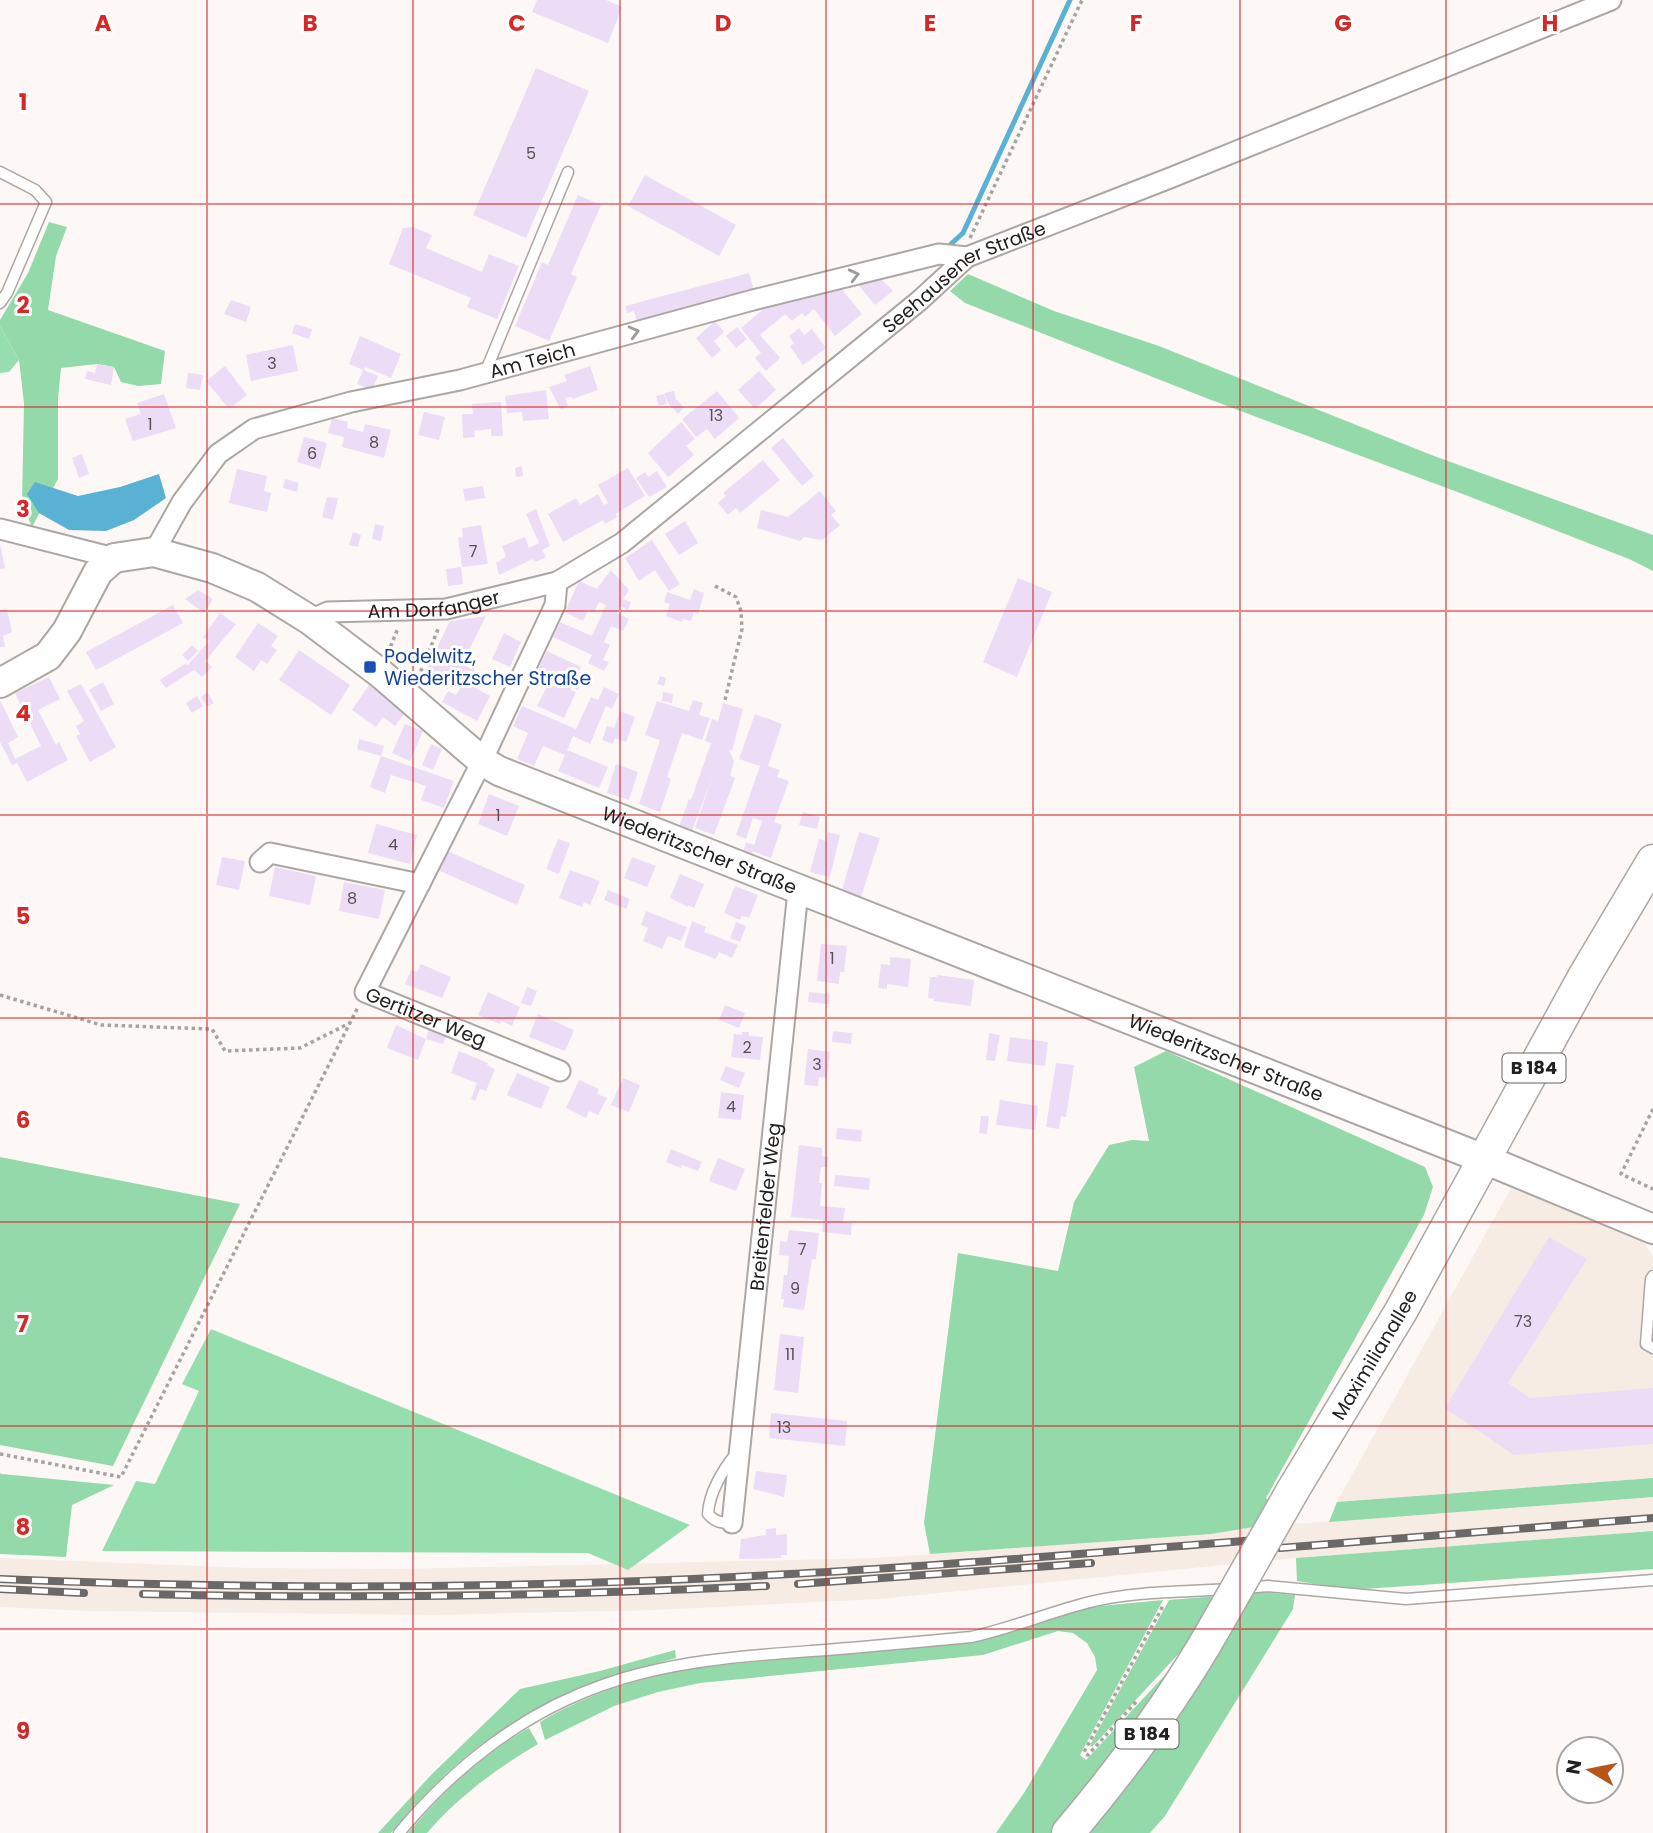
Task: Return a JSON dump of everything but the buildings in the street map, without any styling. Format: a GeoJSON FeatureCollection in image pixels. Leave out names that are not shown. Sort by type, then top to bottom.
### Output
{"type":"FeatureCollection","features":[{"type":"Feature","properties":{"kind":"main road","name":"Maximilianallee"},"geometry":{"type":"LineString","coordinates":[[1068,1833],[1166,1708],[1215,1627],[1293,1490],[1401,1311],[1584,976],[1653,861]]}},
{"type":"Feature","properties":{"kind":"street","name":"Seehausener Straße"},"geometry":{"type":"LineString","coordinates":[[557,582],[622,543],[919,300],[967,257],[1611,0]]}},
{"type":"Feature","properties":{"kind":"street","name":"Am Teich"},"geometry":{"type":"LineString","coordinates":[[154,552],[182,502],[218,454],[254,429],[351,402],[485,373],[753,300],[939,254],[967,257]]}},
{"type":"Feature","properties":{"kind":"street"},"geometry":{"type":"LineString","coordinates":[[0,529],[114,558]]}},
{"type":"Feature","properties":{"kind":"street","name":"Wiederitzscher Straße"},"geometry":{"type":"LineString","coordinates":[[114,558],[154,552],[212,569],[257,587],[310,620],[380,673],[482,761],[499,772],[1484,1159],[1653,1229]]}},
{"type":"Feature","properties":{"kind":"street"},"geometry":{"type":"LineString","coordinates":[[0,683],[48,656],[68,631],[98,572],[114,558]]}},
{"type":"Feature","properties":{"kind":"street","name":"Am Dorfanger"},"geometry":{"type":"LineString","coordinates":[[310,620],[328,611],[446,609],[557,582]]}},
{"type":"Feature","properties":{"kind":"street"},"geometry":{"type":"LineString","coordinates":[[482,761],[555,605],[557,582]]}},
{"type":"Feature","properties":{"kind":"street","name":"Gertitzer Weg"},"geometry":{"type":"LineString","coordinates":[[482,761],[365,992],[560,1071]]}},
{"type":"Feature","properties":{"kind":"street"},"geometry":{"type":"LineString","coordinates":[[260,862],[270,853],[420,884]]}},
{"type":"Feature","properties":{"kind":"street","name":"Breitenfelder Weg"},"geometry":{"type":"LineString","coordinates":[[732,1524],[798,891]]}},
{"type":"Feature","properties":{"kind":"lane"},"geometry":{"type":"LineString","coordinates":[[0,172],[36,190],[46,202],[7,293],[0,303]]}},
{"type":"Feature","properties":{"kind":"lane"},"geometry":{"type":"LineString","coordinates":[[485,373],[568,172]]}},
{"type":"Feature","properties":{"kind":"lane"},"geometry":{"type":"LineString","coordinates":[[1653,1276],[1646,1344],[1653,1348]]}},
{"type":"Feature","properties":{"kind":"lane"},"geometry":{"type":"LineString","coordinates":[[399,1833],[441,1786],[505,1735],[560,1703],[603,1685],[651,1671],[741,1656],[971,1637],[1090,1602],[1167,1593],[1268,1586],[1406,1599],[1653,1580]]}},
{"type":"Feature","properties":{"kind":"path"},"geometry":{"type":"LineString","coordinates":[[967,257],[968,243],[1082,0]]}},
{"type":"Feature","properties":{"kind":"path"},"geometry":{"type":"LineString","coordinates":[[715,586],[736,597],[742,618],[742,629],[725,700]]}},
{"type":"Feature","properties":{"kind":"path"},"geometry":{"type":"LineString","coordinates":[[410,698],[446,609]]}},
{"type":"Feature","properties":{"kind":"path"},"geometry":{"type":"LineString","coordinates":[[380,673],[405,610]]}},
{"type":"Feature","properties":{"kind":"path"},"geometry":{"type":"LineString","coordinates":[[0,1454],[121,1477],[365,992]]}},
{"type":"Feature","properties":{"kind":"path"},"geometry":{"type":"LineString","coordinates":[[0,995],[101,1025],[212,1029],[225,1051],[300,1048],[350,1023]]}},
{"type":"Feature","properties":{"kind":"path"},"geometry":{"type":"LineString","coordinates":[[1653,1109],[1622,1174],[1653,1189]]}},
{"type":"Feature","properties":{"kind":"path"},"geometry":{"type":"LineString","coordinates":[[1143,1696],[1088,1755],[1084,1752],[1166,1600],[1167,1593]]}},
{"type":"Feature","properties":{"kind":"shaded area"},"geometry":{"type":"Polygon","coordinates":[[[1511,1188],[1640,1235],[1653,1257],[1653,1478],[1337,1502],[1511,1188]]]}},
{"type":"Feature","properties":{"kind":"shaded area"},"geometry":{"type":"Polygon","coordinates":[[[1653,1497],[1653,1531],[1296,1558],[878,1599],[656,1610],[436,1615],[89,1611],[0,1607],[0,1558],[249,1568],[399,1569],[876,1558],[1211,1534],[1254,1527],[1653,1497]]]}},
{"type":"Feature","properties":{"kind":"green space"},"geometry":{"type":"Polygon","coordinates":[[[49,222],[67,227],[56,256],[48,310],[165,351],[161,384],[138,386],[121,382],[114,367],[97,364],[61,368],[58,398],[58,479],[32,527],[22,503],[24,403],[19,360],[0,326],[0,320],[28,273],[49,222]]]}},
{"type":"Feature","properties":{"kind":"green space"},"geometry":{"type":"Polygon","coordinates":[[[968,274],[1054,311],[1159,346],[1434,456],[1653,535],[1653,571],[1629,559],[1468,496],[1206,398],[965,303],[950,291],[968,274]]]}},
{"type":"Feature","properties":{"kind":"green space"},"geometry":{"type":"Polygon","coordinates":[[[0,326],[19,360],[9,372],[0,373],[0,326]]]}},
{"type":"Feature","properties":{"kind":"green space"},"geometry":{"type":"Polygon","coordinates":[[[1166,1051],[1425,1167],[1433,1187],[1424,1215],[1266,1498],[1270,1501],[1254,1527],[1211,1534],[930,1554],[924,1523],[958,1253],[1058,1271],[1074,1202],[1109,1145],[1132,1140],[1149,1141],[1134,1067],[1166,1051]]]}},
{"type":"Feature","properties":{"kind":"green space"},"geometry":{"type":"Polygon","coordinates":[[[0,1157],[240,1204],[113,1466],[0,1445],[0,1157]]]}},
{"type":"Feature","properties":{"kind":"green space"},"geometry":{"type":"Polygon","coordinates":[[[211,1329],[690,1525],[628,1570],[588,1553],[102,1551],[136,1481],[155,1484],[199,1391],[182,1384],[211,1329]]]}},
{"type":"Feature","properties":{"kind":"green space"},"geometry":{"type":"Polygon","coordinates":[[[0,1473],[114,1485],[72,1505],[66,1557],[0,1554],[0,1473]]]}},
{"type":"Feature","properties":{"kind":"green space"},"geometry":{"type":"Polygon","coordinates":[[[1653,1478],[1653,1497],[1329,1522],[1337,1502],[1653,1478]]]}},
{"type":"Feature","properties":{"kind":"green space"},"geometry":{"type":"Polygon","coordinates":[[[1653,1531],[1653,1569],[1350,1590],[1297,1581],[1296,1558],[1653,1531]]]}},
{"type":"Feature","properties":{"kind":"green space"},"geometry":{"type":"Polygon","coordinates":[[[1263,1592],[1295,1595],[1293,1609],[1165,1816],[1150,1833],[1086,1833],[1198,1633],[1092,1747],[1090,1745],[1169,1600],[1263,1592]]]}},
{"type":"Feature","properties":{"kind":"green space"},"geometry":{"type":"Polygon","coordinates":[[[1163,1600],[1080,1755],[1086,1760],[1191,1647],[1058,1833],[996,1833],[1024,1793],[1097,1670],[1095,1657],[1087,1643],[1073,1633],[1058,1631],[983,1655],[700,1683],[658,1692],[614,1706],[545,1740],[540,1722],[598,1694],[679,1671],[975,1641],[1090,1607],[1163,1600]]]}},
{"type":"Feature","properties":{"kind":"green space"},"geometry":{"type":"Polygon","coordinates":[[[675,1650],[676,1658],[592,1685],[518,1720],[452,1768],[391,1833],[378,1833],[432,1774],[520,1689],[675,1650]]]}},
{"type":"Feature","properties":{"kind":"green space"},"geometry":{"type":"Polygon","coordinates":[[[529,1728],[538,1744],[479,1784],[427,1833],[408,1833],[464,1775],[529,1728]]]}},
{"type":"Feature","properties":{"kind":"water"},"geometry":{"type":"Polygon","coordinates":[[[159,474],[166,498],[134,520],[106,531],[69,530],[39,513],[27,494],[35,482],[78,496],[120,487],[159,474]]]}},
{"type":"Feature","properties":{"kind":"waterway"},"geometry":{"type":"LineString","coordinates":[[951,244],[963,233],[1070,0]]}},
{"type":"Feature","properties":{"kind":"railway"},"geometry":{"type":"LineString","coordinates":[[1280,1548],[1653,1518]]}},
{"type":"Feature","properties":{"kind":"railway"},"geometry":{"type":"LineString","coordinates":[[0,1579],[296,1586],[593,1583],[906,1567],[1256,1540]]}},
{"type":"Feature","properties":{"kind":"railway"},"geometry":{"type":"LineString","coordinates":[[798,1584],[1091,1563]]}},
{"type":"Feature","properties":{"kind":"railway"},"geometry":{"type":"LineString","coordinates":[[143,1594],[454,1596],[766,1586]]}},
{"type":"Feature","properties":{"kind":"railway"},"geometry":{"type":"LineString","coordinates":[[0,1589],[84,1593]]}},
{"type":"Feature","properties":{"kind":"place","name":"Podelwitz, Wiederitzscher Straße"},"geometry":{"type":"Point","coordinates":[370,667]}}]}
